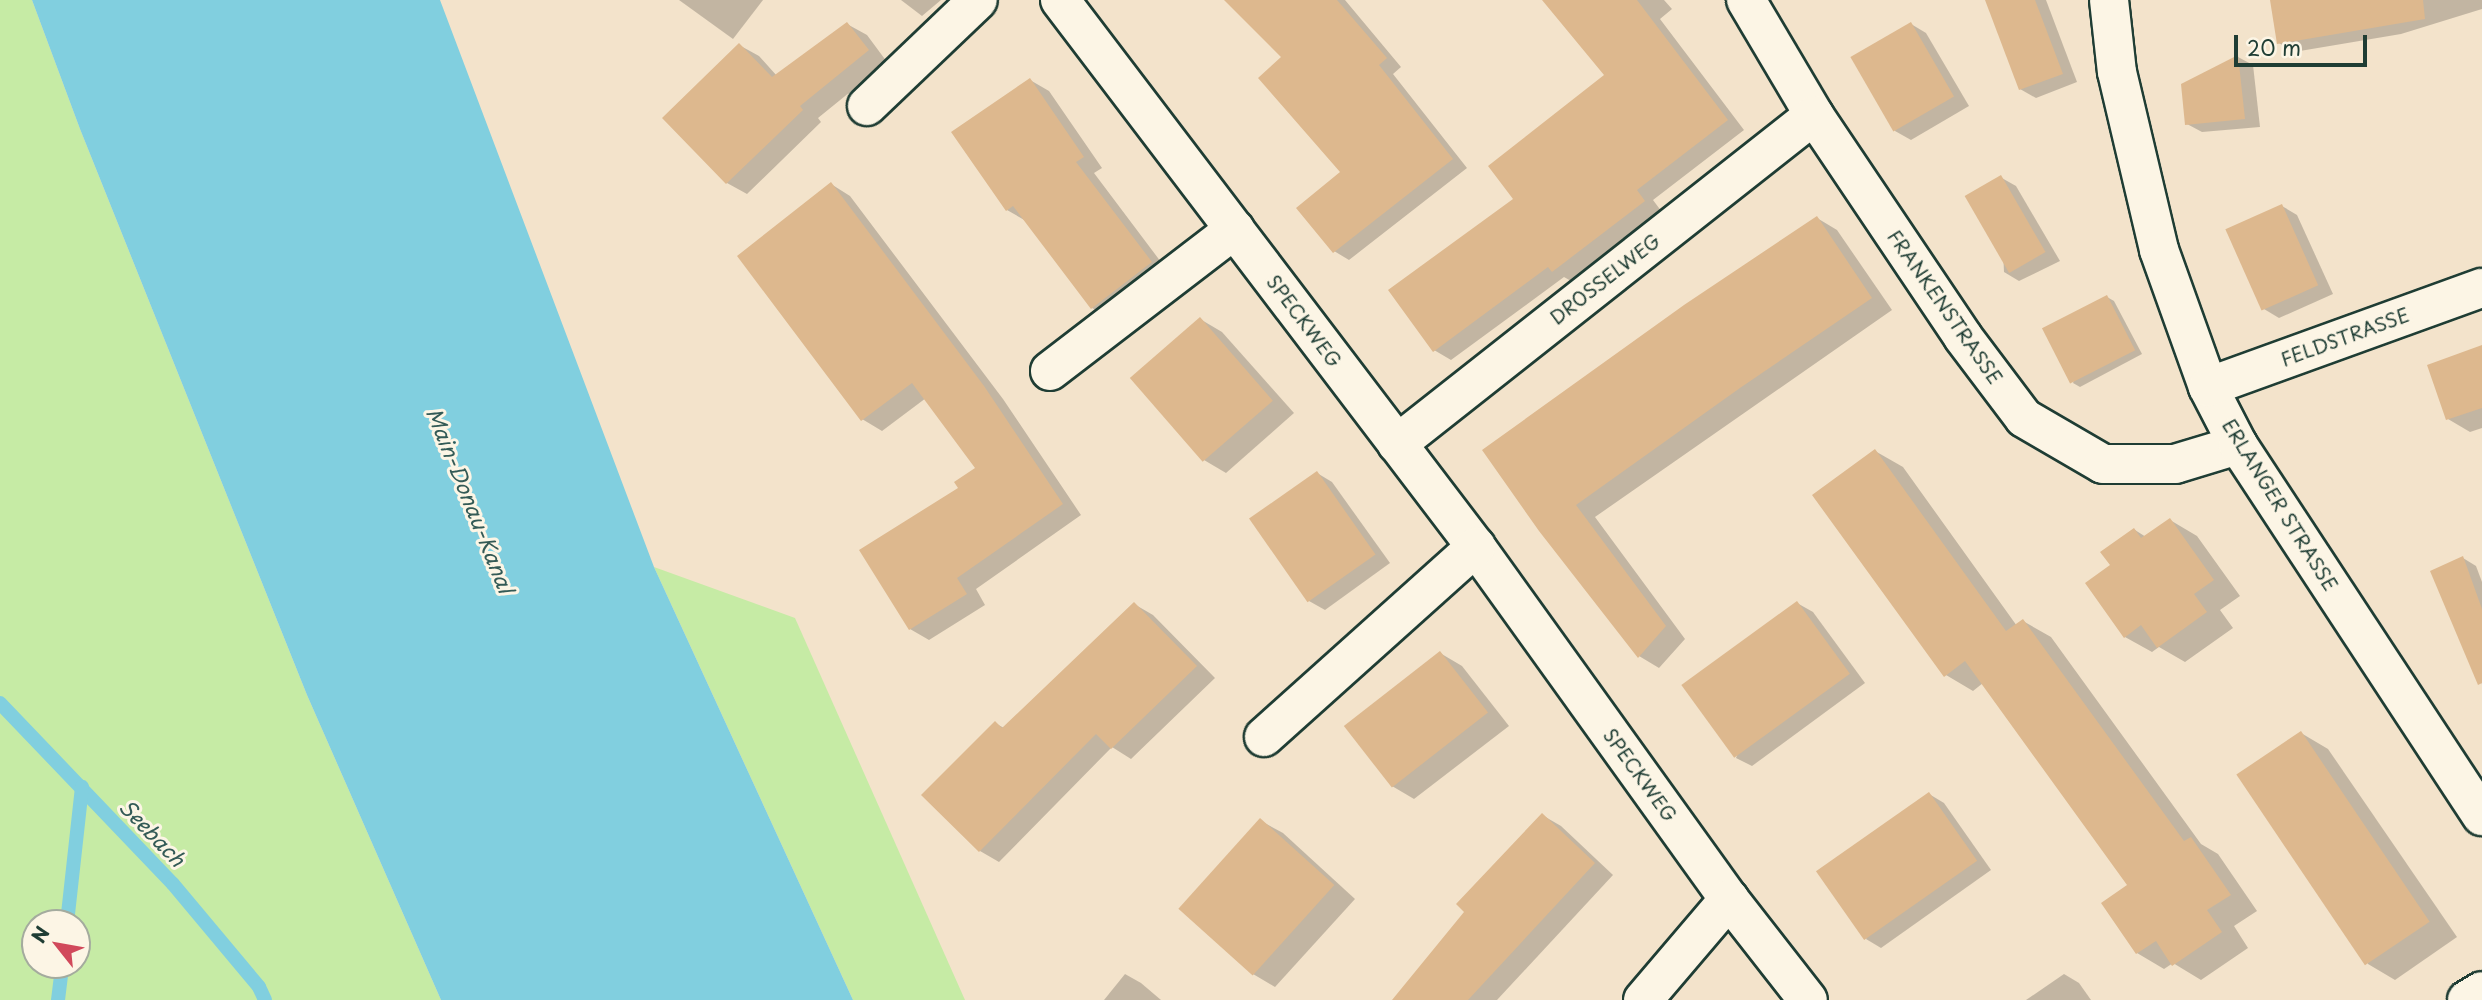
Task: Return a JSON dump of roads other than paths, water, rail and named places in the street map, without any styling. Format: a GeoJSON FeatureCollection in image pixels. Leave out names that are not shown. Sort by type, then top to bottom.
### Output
{"type":"FeatureCollection","features":[{"type":"Feature","properties":{"kind":"street"},"geometry":{"type":"LineString","coordinates":[[867,106],[978,0]]}},
{"type":"Feature","properties":{"kind":"street","name":"SPECKWEG"},"geometry":{"type":"LineString","coordinates":[[1060,0],[1476,547],[1729,899],[1808,1000]]}},
{"type":"Feature","properties":{"kind":"street","name":"FRANKENSTRASSE"},"geometry":{"type":"LineString","coordinates":[[1746,0],[1814,115],[1963,337],[2024,418],[2103,464],[2175,464],[2238,445]]}},
{"type":"Feature","properties":{"kind":"street","name":"ERLANGER STRASSE"},"geometry":{"type":"LineString","coordinates":[[2109,0],[2117,72],[2159,250],[2208,387],[2238,445],[2482,816]]}},
{"type":"Feature","properties":{"kind":"street","name":"DROSSELWEG"},"geometry":{"type":"LineString","coordinates":[[1397,444],[1814,115]]}},
{"type":"Feature","properties":{"kind":"street"},"geometry":{"type":"LineString","coordinates":[[1049,371],[1234,229]]}},
{"type":"Feature","properties":{"kind":"street","name":"FELDSTRASSE"},"geometry":{"type":"LineString","coordinates":[[2208,387],[2482,288]]}},
{"type":"Feature","properties":{"kind":"street"},"geometry":{"type":"LineString","coordinates":[[1264,737],[1476,547]]}},
{"type":"Feature","properties":{"kind":"street"},"geometry":{"type":"LineString","coordinates":[[1643,1000],[1729,899]]}},
{"type":"Feature","properties":{"kind":"street"},"geometry":{"type":"LineString","coordinates":[[2468,1000],[2482,990]]}},
{"type":"Feature","properties":{"kind":"water","name":"Main-Donau-Kanal"},"geometry":{"type":"Polygon","coordinates":[[[32,0],[440,0],[654,567],[853,1000],[441,1000],[307,695],[80,129],[32,0]]]}},
{"type":"Feature","properties":{"kind":"waterway","name":"Seebach"},"geometry":{"type":"LineString","coordinates":[[0,703],[173,884],[259,987],[265,1000]]}},
{"type":"Feature","properties":{"kind":"waterway"},"geometry":{"type":"LineString","coordinates":[[69,909],[82,787]]}},
{"type":"Feature","properties":{"kind":"waterway"},"geometry":{"type":"LineString","coordinates":[[58,1000],[60,979]]}}]}
